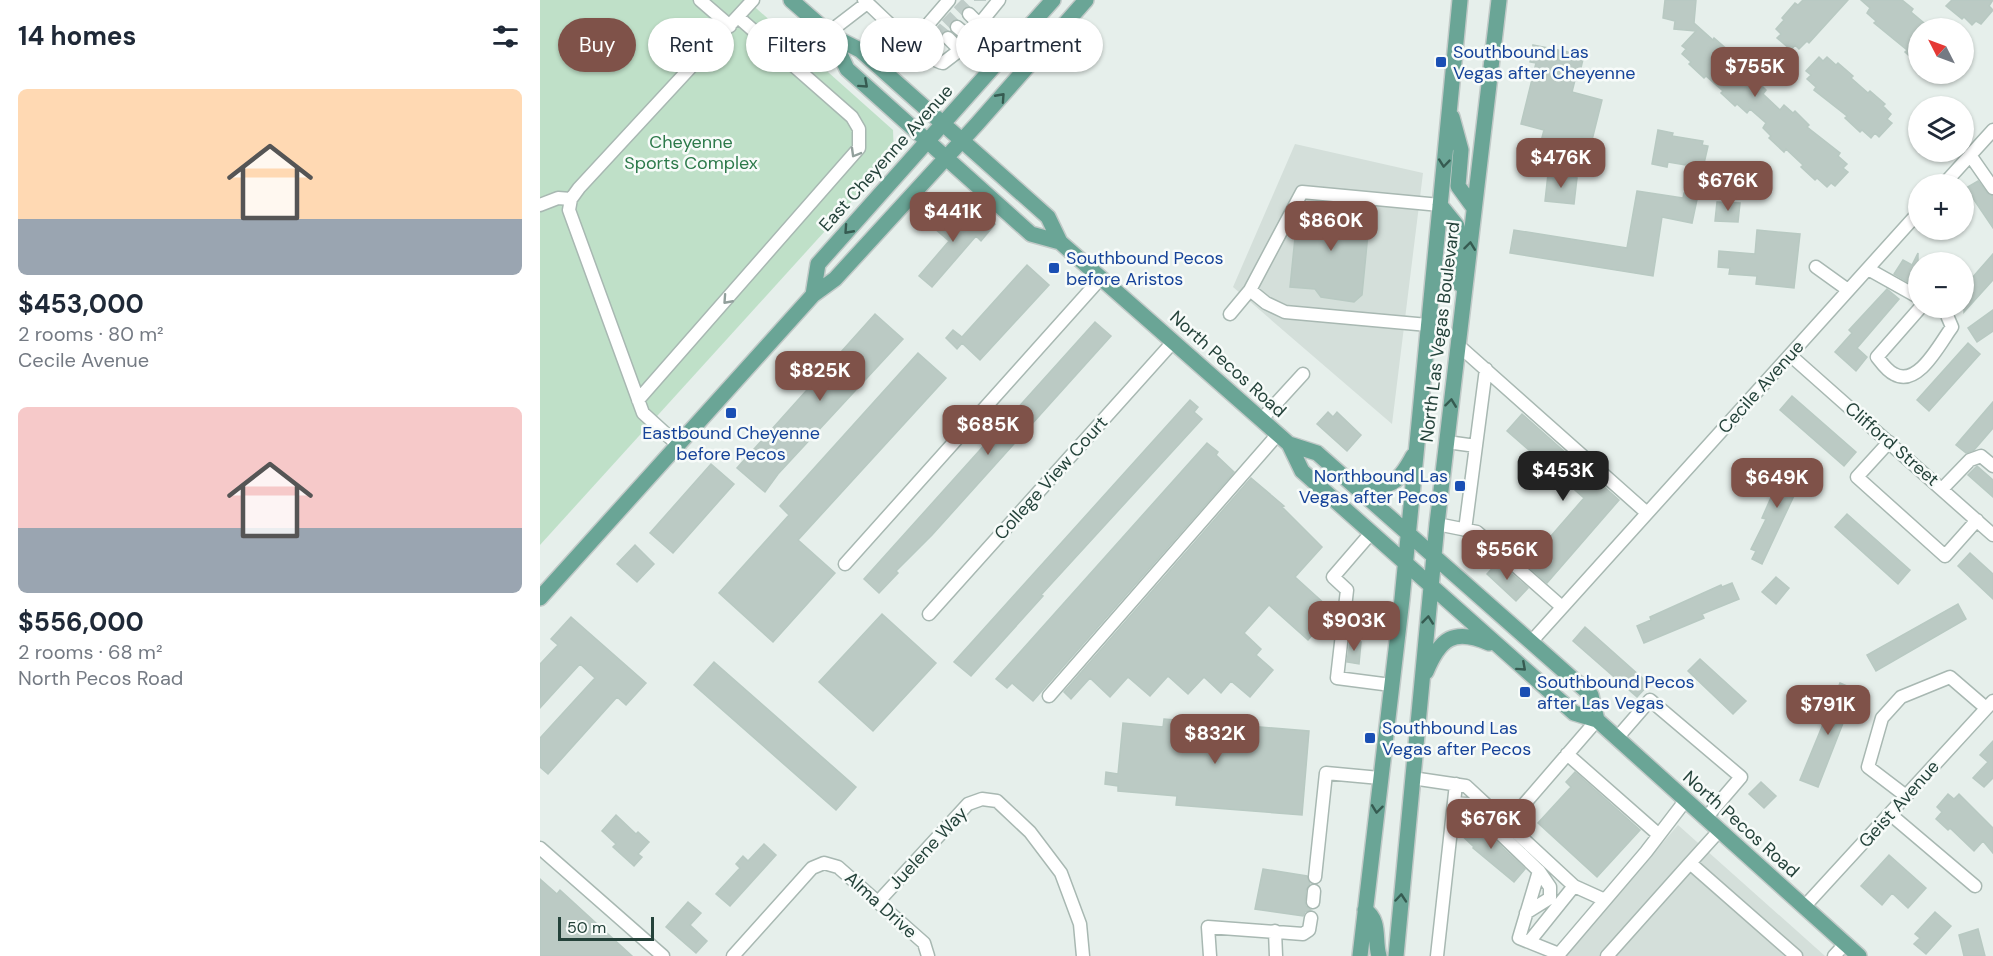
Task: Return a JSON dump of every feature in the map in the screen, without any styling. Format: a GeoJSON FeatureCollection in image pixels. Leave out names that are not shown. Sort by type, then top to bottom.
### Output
{"type":"FeatureCollection","features":[{"type":"Feature","properties":{"kind":"main road","name":"East Cheyenne Avenue"},"geometry":{"type":"LineString","coordinates":[[813,295],[818,264],[1053,0]]}},
{"type":"Feature","properties":{"kind":"main road"},"geometry":{"type":"LineString","coordinates":[[540,598],[813,295],[835,279],[962,141],[1086,0]]}},
{"type":"Feature","properties":{"kind":"main road","name":"North Las Vegas Boulevard"},"geometry":{"type":"LineString","coordinates":[[1360,956],[1405,563],[1460,0]]}},
{"type":"Feature","properties":{"kind":"main road","name":"North Las Vegas Boulevard"},"geometry":{"type":"LineString","coordinates":[[1396,956],[1437,524],[1499,0]]}},
{"type":"Feature","properties":{"kind":"main road","name":"North Pecos Road"},"geometry":{"type":"LineString","coordinates":[[799,3],[814,18]]}},
{"type":"Feature","properties":{"kind":"main road","name":"North Pecos Road"},"geometry":{"type":"LineString","coordinates":[[848,44],[860,50],[1048,217],[1060,242],[1261,420],[1283,439],[1317,453],[1591,695],[1597,720]]}},
{"type":"Feature","properties":{"kind":"main road","name":"North Pecos Road"},"geometry":{"type":"LineString","coordinates":[[848,70],[1031,234],[1060,242]]}},
{"type":"Feature","properties":{"kind":"main road"},"geometry":{"type":"LineString","coordinates":[[1449,105],[1461,150],[1458,186],[1474,208]]}},
{"type":"Feature","properties":{"kind":"main road"},"geometry":{"type":"LineString","coordinates":[[1440,205],[1457,226],[1457,259],[1463,304]]}},
{"type":"Feature","properties":{"kind":"main road","name":"North Pecos Road"},"geometry":{"type":"LineString","coordinates":[[1283,439],[1302,471],[1371,533],[1574,713],[1597,720],[1859,956]]}},
{"type":"Feature","properties":{"kind":"main road"},"geometry":{"type":"LineString","coordinates":[[1348,480],[1377,487],[1389,484],[1397,480],[1405,471],[1417,448]]}},
{"type":"Feature","properties":{"kind":"main road"},"geometry":{"type":"LineString","coordinates":[[1421,683],[1430,662],[1448,639],[1457,635],[1471,636],[1499,647]]}},
{"type":"Feature","properties":{"kind":"main road"},"geometry":{"type":"LineString","coordinates":[[1365,910],[1371,914],[1376,926],[1379,956]]}},
{"type":"Feature","properties":{"kind":"street"},"geometry":{"type":"LineString","coordinates":[[700,0],[729,18]]}},
{"type":"Feature","properties":{"kind":"street"},"geometry":{"type":"LineString","coordinates":[[638,400],[855,156],[859,148],[859,129],[852,117],[734,21],[753,0]]}},
{"type":"Feature","properties":{"kind":"street"},"geometry":{"type":"LineString","coordinates":[[985,18],[999,0]]}},
{"type":"Feature","properties":{"kind":"street"},"geometry":{"type":"LineString","coordinates":[[939,18],[954,1]]}},
{"type":"Feature","properties":{"kind":"street"},"geometry":{"type":"LineString","coordinates":[[980,1],[991,10]]}},
{"type":"Feature","properties":{"kind":"street"},"geometry":{"type":"LineString","coordinates":[[848,18],[865,2],[883,18]]}},
{"type":"Feature","properties":{"kind":"street"},"geometry":{"type":"LineString","coordinates":[[969,14],[973,18]]}},
{"type":"Feature","properties":{"kind":"street"},"geometry":{"type":"LineString","coordinates":[[948,38],[956,46]]}},
{"type":"Feature","properties":{"kind":"street"},"geometry":{"type":"LineString","coordinates":[[944,62],[956,52]]}},
{"type":"Feature","properties":{"kind":"street"},"geometry":{"type":"LineString","coordinates":[[678,445],[647,417],[638,400],[569,210],[571,199],[687,72]]}},
{"type":"Feature","properties":{"kind":"street"},"geometry":{"type":"LineString","coordinates":[[1974,151],[1993,130]]}},
{"type":"Feature","properties":{"kind":"street"},"geometry":{"type":"LineString","coordinates":[[1974,161],[1993,188]]}},
{"type":"Feature","properties":{"kind":"street"},"geometry":{"type":"LineString","coordinates":[[1953,174],[1964,162]]}},
{"type":"Feature","properties":{"kind":"street"},"geometry":{"type":"LineString","coordinates":[[1230,314],[1250,290],[1302,192],[1440,205]]}},
{"type":"Feature","properties":{"kind":"street"},"geometry":{"type":"LineString","coordinates":[[540,206],[558,198],[571,199]]}},
{"type":"Feature","properties":{"kind":"street","name":"Cecile Avenue"},"geometry":{"type":"LineString","coordinates":[[1531,642],[1908,224]]}},
{"type":"Feature","properties":{"kind":"street"},"geometry":{"type":"LineString","coordinates":[[1816,267],[1848,290]]}},
{"type":"Feature","properties":{"kind":"street"},"geometry":{"type":"LineString","coordinates":[[1868,269],[1908,291]]}},
{"type":"Feature","properties":{"kind":"street"},"geometry":{"type":"LineString","coordinates":[[845,564],[1101,278]]}},
{"type":"Feature","properties":{"kind":"street"},"geometry":{"type":"LineString","coordinates":[[1250,290],[1266,303],[1285,312],[1428,325]]}},
{"type":"Feature","properties":{"kind":"street"},"geometry":{"type":"LineString","coordinates":[[1911,318],[1876,357],[1893,374],[1905,377],[1920,371],[1952,327],[1948,318]]}},
{"type":"Feature","properties":{"kind":"street","name":"College View Court"},"geometry":{"type":"LineString","coordinates":[[929,614],[1173,342]]}},
{"type":"Feature","properties":{"kind":"street"},"geometry":{"type":"LineString","coordinates":[[1458,345],[1647,513]]}},
{"type":"Feature","properties":{"kind":"street","name":"Clifford Street"},"geometry":{"type":"LineString","coordinates":[[1790,355],[1993,535]]}},
{"type":"Feature","properties":{"kind":"street"},"geometry":{"type":"LineString","coordinates":[[1465,530],[1486,369]]}},
{"type":"Feature","properties":{"kind":"street"},"geometry":{"type":"LineString","coordinates":[[1261,420],[1303,375]]}},
{"type":"Feature","properties":{"kind":"street"},"geometry":{"type":"LineString","coordinates":[[1049,696],[1283,439]]}},
{"type":"Feature","properties":{"kind":"street"},"geometry":{"type":"LineString","coordinates":[[1447,442],[1476,446]]}},
{"type":"Feature","properties":{"kind":"street"},"geometry":{"type":"LineString","coordinates":[[1889,442],[1857,477],[1936,548],[1945,555],[1977,520]]}},
{"type":"Feature","properties":{"kind":"street"},"geometry":{"type":"LineString","coordinates":[[1942,489],[1970,460],[1981,456],[1992,463]]}},
{"type":"Feature","properties":{"kind":"street"},"geometry":{"type":"LineString","coordinates":[[1437,524],[1477,532],[1562,607]]}},
{"type":"Feature","properties":{"kind":"street"},"geometry":{"type":"LineString","coordinates":[[1371,533],[1334,577],[1347,590],[1337,678],[1391,685]]}},
{"type":"Feature","properties":{"kind":"street"},"geometry":{"type":"LineString","coordinates":[[1345,611],[1399,617]]}},
{"type":"Feature","properties":{"kind":"street"},"geometry":{"type":"LineString","coordinates":[[1906,796],[1868,767],[1882,718],[1900,697],[1950,677],[1990,704]]}},
{"type":"Feature","properties":{"kind":"street"},"geometry":{"type":"LineString","coordinates":[[1617,738],[1650,700],[1741,777],[1705,819]]}},
{"type":"Feature","properties":{"kind":"street","name":"Geist Avenue"},"geometry":{"type":"LineString","coordinates":[[1804,907],[1990,704]]}},
{"type":"Feature","properties":{"kind":"street"},"geometry":{"type":"LineString","coordinates":[[1507,824],[1597,720]]}},
{"type":"Feature","properties":{"kind":"street"},"geometry":{"type":"LineString","coordinates":[[1568,754],[1659,835]]}},
{"type":"Feature","properties":{"kind":"street"},"geometry":{"type":"LineString","coordinates":[[1315,877],[1326,773],[1380,778]]}},
{"type":"Feature","properties":{"kind":"street"},"geometry":{"type":"LineString","coordinates":[[1412,778],[1466,786],[1574,885],[1605,900]]}},
{"type":"Feature","properties":{"kind":"street"},"geometry":{"type":"LineString","coordinates":[[1437,956],[1456,784]]}},
{"type":"Feature","properties":{"kind":"street","name":"Juelene Way"},"geometry":{"type":"LineString","coordinates":[[878,903],[968,804],[982,799],[997,801],[1030,832],[1061,873],[1080,924],[1083,956]]}},
{"type":"Feature","properties":{"kind":"street"},"geometry":{"type":"LineString","coordinates":[[1524,940],[1559,954],[1685,801]]}},
{"type":"Feature","properties":{"kind":"street"},"geometry":{"type":"LineString","coordinates":[[1454,803],[1469,804],[1539,871],[1551,887],[1550,898],[1526,913]]}},
{"type":"Feature","properties":{"kind":"street"},"geometry":{"type":"LineString","coordinates":[[1890,814],[1974,886]]}},
{"type":"Feature","properties":{"kind":"street"},"geometry":{"type":"LineString","coordinates":[[1607,956],[1719,831]]}},
{"type":"Feature","properties":{"kind":"street"},"geometry":{"type":"LineString","coordinates":[[540,848],[663,956]]}},
{"type":"Feature","properties":{"kind":"street"},"geometry":{"type":"LineString","coordinates":[[1689,863],[1796,956]]}},
{"type":"Feature","properties":{"kind":"street","name":"Alma Drive"},"geometry":{"type":"LineString","coordinates":[[733,956],[812,868],[824,864],[838,867],[924,943],[928,956]]}},
{"type":"Feature","properties":{"kind":"street"},"geometry":{"type":"LineString","coordinates":[[1524,940],[1526,913],[1539,871]]}},
{"type":"Feature","properties":{"kind":"street"},"geometry":{"type":"LineString","coordinates":[[1524,940],[1574,885]]}},
{"type":"Feature","properties":{"kind":"street"},"geometry":{"type":"LineString","coordinates":[[1210,956],[1208,927],[1306,933],[1311,918]]}},
{"type":"Feature","properties":{"kind":"street"},"geometry":{"type":"LineString","coordinates":[[1275,931],[1276,956]]}},
{"type":"Feature","properties":{"kind":"street"},"geometry":{"type":"LineString","coordinates":[[1833,956],[1845,944]]}},
{"type":"Feature","properties":{"kind":"shaded area"},"geometry":{"type":"Polygon","coordinates":[[[1295,144],[1423,173],[1392,424],[1233,287],[1295,144]]]}},
{"type":"Feature","properties":{"kind":"shaded area"},"geometry":{"type":"Polygon","coordinates":[[[1678,825],[1825,956],[1565,956],[1678,825]]]}},
{"type":"Feature","properties":{"kind":"green space","name":"Cheyenne Sports Complex"},"geometry":{"type":"Polygon","coordinates":[[[540,0],[747,0],[767,18],[746,18],[746,72],[828,72],[893,130],[894,155],[540,545],[540,0]]]}},
{"type":"Feature","properties":{"kind":"building"},"geometry":{"type":"Polygon","coordinates":[[[1665,0],[1696,0],[1694,23],[1760,80],[1758,82],[1766,90],[1763,94],[1780,110],[1784,105],[1793,113],[1795,111],[1809,125],[1807,127],[1840,153],[1838,156],[1847,164],[1843,168],[1848,172],[1835,186],[1831,183],[1827,187],[1817,178],[1815,180],[1786,149],[1784,152],[1769,138],[1771,136],[1763,128],[1766,123],[1750,109],[1747,113],[1737,104],[1735,106],[1721,93],[1723,91],[1689,64],[1691,62],[1682,54],[1686,49],[1682,46],[1696,31],[1674,29],[1675,21],[1663,18],[1665,0]]]}},
{"type":"Feature","properties":{"kind":"building"},"geometry":{"type":"Polygon","coordinates":[[[1803,0],[1848,0],[1809,43],[1807,41],[1799,49],[1795,45],[1791,50],[1777,38],[1781,34],[1776,29],[1795,3],[1798,5],[1803,0]]]}},
{"type":"Feature","properties":{"kind":"building"},"geometry":{"type":"Polygon","coordinates":[[[1861,0],[1902,0],[1913,9],[1911,12],[1918,18],[1908,18],[1908,55],[1905,52],[1907,50],[1874,23],[1876,21],[1867,13],[1870,8],[1861,0]]]}},
{"type":"Feature","properties":{"kind":"building"},"geometry":{"type":"Polygon","coordinates":[[[1952,0],[1993,0],[1989,6],[1993,10],[1981,24],[1976,21],[1974,23],[1974,18],[1961,18],[1946,6],[1952,0]]]}},
{"type":"Feature","properties":{"kind":"building"},"geometry":{"type":"Polygon","coordinates":[[[1533,45],[1584,55],[1572,92],[1602,100],[1592,140],[1581,137],[1576,158],[1539,149],[1544,130],[1521,124],[1536,63],[1530,62],[1533,45]]]}},
{"type":"Feature","properties":{"kind":"building"},"geometry":{"type":"Polygon","coordinates":[[[1819,57],[1823,61],[1827,57],[1836,65],[1838,63],[1868,93],[1870,91],[1885,104],[1883,106],[1891,114],[1887,119],[1892,123],[1879,137],[1875,133],[1871,138],[1862,130],[1860,132],[1845,118],[1847,116],[1814,90],[1816,87],[1807,79],[1811,75],[1806,71],[1819,57]]]}},
{"type":"Feature","properties":{"kind":"building"},"geometry":{"type":"Polygon","coordinates":[[[1658,130],[1673,133],[1672,136],[1703,141],[1702,145],[1708,146],[1703,168],[1668,162],[1667,167],[1652,164],[1658,130]]]}},
{"type":"Feature","properties":{"kind":"building"},"geometry":{"type":"Polygon","coordinates":[[[1548,174],[1577,178],[1574,204],[1545,201],[1548,174]]]}},
{"type":"Feature","properties":{"kind":"building"},"geometry":{"type":"Polygon","coordinates":[[[1978,181],[1987,193],[1993,196],[1993,228],[1974,200],[1974,183],[1978,181]]]}},
{"type":"Feature","properties":{"kind":"building"},"geometry":{"type":"Polygon","coordinates":[[[1637,191],[1683,198],[1684,193],[1698,195],[1692,223],[1662,217],[1653,276],[1510,253],[1514,230],[1627,248],[1637,191]]]}},
{"type":"Feature","properties":{"kind":"building"},"geometry":{"type":"Polygon","coordinates":[[[1717,202],[1740,203],[1738,222],[1715,221],[1717,202]]]}},
{"type":"Feature","properties":{"kind":"building"},"geometry":{"type":"Polygon","coordinates":[[[1304,206],[1370,213],[1362,295],[1354,302],[1321,297],[1315,289],[1290,287],[1297,218],[1304,206]]]}},
{"type":"Feature","properties":{"kind":"building"},"geometry":{"type":"Polygon","coordinates":[[[937,209],[964,232],[981,212],[995,224],[981,241],[976,236],[932,287],[919,276],[949,241],[927,222],[937,209]]]}},
{"type":"Feature","properties":{"kind":"building"},"geometry":{"type":"Polygon","coordinates":[[[1757,230],[1800,234],[1794,288],[1756,284],[1757,276],[1729,274],[1730,268],[1718,267],[1719,251],[1755,254],[1757,230]]]}},
{"type":"Feature","properties":{"kind":"building"},"geometry":{"type":"Polygon","coordinates":[[[1993,254],[1993,280],[1974,301],[1974,276],[1993,254]]]}},
{"type":"Feature","properties":{"kind":"building"},"geometry":{"type":"Polygon","coordinates":[[[1903,260],[1908,263],[1908,282],[1894,274],[1903,260]]]}},
{"type":"Feature","properties":{"kind":"building"},"geometry":{"type":"Polygon","coordinates":[[[1027,265],[1049,285],[980,360],[962,343],[957,349],[946,338],[953,330],[962,337],[1027,265]]]}},
{"type":"Feature","properties":{"kind":"building"},"geometry":{"type":"Polygon","coordinates":[[[1887,289],[1899,299],[1857,348],[1867,357],[1856,371],[1835,352],[1852,333],[1849,330],[1887,289]]]}},
{"type":"Feature","properties":{"kind":"building"},"geometry":{"type":"Polygon","coordinates":[[[1993,310],[1993,331],[1977,342],[1968,328],[1993,310]]]}},
{"type":"Feature","properties":{"kind":"building"},"geometry":{"type":"Polygon","coordinates":[[[875,314],[903,339],[778,474],[765,492],[737,468],[875,314]]]}},
{"type":"Feature","properties":{"kind":"building"},"geometry":{"type":"Polygon","coordinates":[[[1095,322],[1111,336],[932,535],[896,571],[898,573],[879,593],[864,579],[1095,322]]]}},
{"type":"Feature","properties":{"kind":"building"},"geometry":{"type":"Polygon","coordinates":[[[1968,343],[1980,354],[1929,411],[1917,400],[1968,343]]]}},
{"type":"Feature","properties":{"kind":"building"},"geometry":{"type":"Polygon","coordinates":[[[918,353],[946,378],[798,540],[835,573],[773,642],[719,593],[789,515],[780,506],[918,353]]]}},
{"type":"Feature","properties":{"kind":"building"},"geometry":{"type":"Polygon","coordinates":[[[1792,396],[1856,452],[1844,466],[1780,410],[1792,396]]]}},
{"type":"Feature","properties":{"kind":"building"},"geometry":{"type":"Polygon","coordinates":[[[1190,400],[1198,407],[1194,412],[1202,419],[1041,595],[1043,596],[971,676],[954,662],[1190,400]]]}},
{"type":"Feature","properties":{"kind":"building"},"geometry":{"type":"Polygon","coordinates":[[[1993,402],[1993,428],[1974,450],[1966,453],[1956,445],[1993,402]]]}},
{"type":"Feature","properties":{"kind":"building"},"geometry":{"type":"Polygon","coordinates":[[[1328,412],[1333,417],[1337,412],[1361,435],[1347,451],[1317,424],[1328,412]]]}},
{"type":"Feature","properties":{"kind":"building"},"geometry":{"type":"Polygon","coordinates":[[[1522,414],[1619,500],[1547,583],[1518,557],[1529,544],[1538,551],[1584,498],[1507,431],[1522,414]]]}},
{"type":"Feature","properties":{"kind":"building"},"geometry":{"type":"Polygon","coordinates":[[[1207,443],[1218,452],[1216,455],[1234,472],[1033,701],[1012,683],[1007,688],[996,679],[1207,443]]]}},
{"type":"Feature","properties":{"kind":"building"},"geometry":{"type":"Polygon","coordinates":[[[1787,461],[1806,470],[1762,564],[1752,559],[1756,551],[1751,549],[1766,519],[1762,518],[1787,461]]]}},
{"type":"Feature","properties":{"kind":"building"},"geometry":{"type":"Polygon","coordinates":[[[711,464],[734,484],[673,553],[650,533],[711,464]]]}},
{"type":"Feature","properties":{"kind":"building"},"geometry":{"type":"Polygon","coordinates":[[[1977,466],[1993,480],[1993,497],[1968,475],[1977,466]]]}},
{"type":"Feature","properties":{"kind":"building"},"geometry":{"type":"Polygon","coordinates":[[[1251,478],[1284,506],[1282,507],[1322,547],[1295,577],[1326,605],[1327,618],[1308,640],[1269,605],[1244,633],[1261,649],[1256,655],[1273,670],[1250,697],[1231,681],[1221,693],[1204,677],[1188,694],[1168,676],[1150,696],[1128,677],[1110,697],[1090,678],[1071,699],[1064,692],[1251,478]]]}},
{"type":"Feature","properties":{"kind":"building"},"geometry":{"type":"Polygon","coordinates":[[[1847,514],[1910,570],[1898,584],[1835,527],[1847,514]]]}},
{"type":"Feature","properties":{"kind":"building"},"geometry":{"type":"Polygon","coordinates":[[[635,545],[654,564],[637,582],[617,564],[635,545]]]}},
{"type":"Feature","properties":{"kind":"building"},"geometry":{"type":"Polygon","coordinates":[[[1970,553],[1993,574],[1993,599],[1958,566],[1970,553]]]}},
{"type":"Feature","properties":{"kind":"building"},"geometry":{"type":"Polygon","coordinates":[[[1498,562],[1528,588],[1516,601],[1487,574],[1498,562]]]}},
{"type":"Feature","properties":{"kind":"building"},"geometry":{"type":"Polygon","coordinates":[[[1776,577],[1789,588],[1776,604],[1762,592],[1776,577]]]}},
{"type":"Feature","properties":{"kind":"building"},"geometry":{"type":"Polygon","coordinates":[[[1732,583],[1739,599],[1702,614],[1704,618],[1644,643],[1637,626],[1651,620],[1650,617],[1721,585],[1722,587],[1732,583]]]}},
{"type":"Feature","properties":{"kind":"building"},"geometry":{"type":"Polygon","coordinates":[[[1958,604],[1966,619],[1876,671],[1867,655],[1958,604]]]}},
{"type":"Feature","properties":{"kind":"building"},"geometry":{"type":"Polygon","coordinates":[[[882,614],[936,663],[873,731],[819,682],[882,614]]]}},
{"type":"Feature","properties":{"kind":"building"},"geometry":{"type":"Polygon","coordinates":[[[571,617],[646,683],[626,705],[617,697],[548,774],[540,767],[540,738],[595,678],[580,664],[540,708],[540,664],[558,645],[551,639],[571,617]]]}},
{"type":"Feature","properties":{"kind":"building"},"geometry":{"type":"Polygon","coordinates":[[[1585,627],[1649,684],[1637,697],[1573,641],[1585,627]]]}},
{"type":"Feature","properties":{"kind":"building"},"geometry":{"type":"Polygon","coordinates":[[[1350,641],[1361,642],[1359,664],[1347,662],[1350,641]]]}},
{"type":"Feature","properties":{"kind":"building"},"geometry":{"type":"Polygon","coordinates":[[[1700,659],[1746,701],[1733,714],[1688,671],[1700,659]]]}},
{"type":"Feature","properties":{"kind":"building"},"geometry":{"type":"Polygon","coordinates":[[[714,662],[856,787],[836,810],[694,685],[714,662]]]}},
{"type":"Feature","properties":{"kind":"building"},"geometry":{"type":"Polygon","coordinates":[[[1840,683],[1856,690],[1818,787],[1800,780],[1840,683]]]}},
{"type":"Feature","properties":{"kind":"building"},"geometry":{"type":"Polygon","coordinates":[[[1164,719],[1309,731],[1302,815],[1176,805],[1177,796],[1118,791],[1118,786],[1105,784],[1106,772],[1118,774],[1123,723],[1163,727],[1164,719]]]}},
{"type":"Feature","properties":{"kind":"building"},"geometry":{"type":"Polygon","coordinates":[[[1993,741],[1993,778],[1984,787],[1973,778],[1988,762],[1980,755],[1993,741]]]}},
{"type":"Feature","properties":{"kind":"building"},"geometry":{"type":"Polygon","coordinates":[[[1575,772],[1640,830],[1597,877],[1538,823],[1571,787],[1566,782],[1575,772]]]}},
{"type":"Feature","properties":{"kind":"building"},"geometry":{"type":"Polygon","coordinates":[[[1761,782],[1776,796],[1764,808],[1749,794],[1761,782]]]}},
{"type":"Feature","properties":{"kind":"building"},"geometry":{"type":"Polygon","coordinates":[[[1948,794],[1954,799],[1959,794],[1993,828],[1993,853],[1983,841],[1974,851],[1950,828],[1948,830],[1936,819],[1942,812],[1937,807],[1948,794]]]}},
{"type":"Feature","properties":{"kind":"building"},"geometry":{"type":"Polygon","coordinates":[[[616,815],[636,834],[638,832],[649,842],[638,854],[642,857],[634,866],[613,847],[616,844],[602,831],[616,815]]]}},
{"type":"Feature","properties":{"kind":"building"},"geometry":{"type":"Polygon","coordinates":[[[1470,817],[1525,869],[1514,882],[1473,848],[1459,833],[1459,829],[1470,817]]]}},
{"type":"Feature","properties":{"kind":"building"},"geometry":{"type":"Polygon","coordinates":[[[764,844],[776,855],[730,906],[716,894],[740,868],[736,864],[743,856],[748,861],[764,844]]]}},
{"type":"Feature","properties":{"kind":"building"},"geometry":{"type":"Polygon","coordinates":[[[1889,855],[1926,888],[1908,908],[1892,893],[1882,905],[1861,886],[1889,855]]]}},
{"type":"Feature","properties":{"kind":"building"},"geometry":{"type":"Polygon","coordinates":[[[1263,869],[1307,876],[1310,884],[1306,890],[1305,902],[1311,910],[1305,912],[1303,916],[1255,909],[1263,869]]]}},
{"type":"Feature","properties":{"kind":"building"},"geometry":{"type":"Polygon","coordinates":[[[540,879],[557,894],[560,890],[632,956],[540,956],[540,879]]]}},
{"type":"Feature","properties":{"kind":"building"},"geometry":{"type":"Polygon","coordinates":[[[688,902],[701,913],[690,925],[707,941],[696,953],[666,927],[688,902]]]}},
{"type":"Feature","properties":{"kind":"building"},"geometry":{"type":"Polygon","coordinates":[[[1935,912],[1951,926],[1926,954],[1914,944],[1920,938],[1915,934],[1935,912]]]}},
{"type":"Feature","properties":{"kind":"building"},"geometry":{"type":"Polygon","coordinates":[[[1978,929],[1985,956],[1964,956],[1959,935],[1978,929]]]}},
{"type":"Feature","properties":{"kind":"tunnel"},"geometry":{"type":"LineString","coordinates":[[958,3],[969,14]]}},
{"type":"Feature","properties":{"kind":"tunnel"},"geometry":{"type":"LineString","coordinates":[[946,16],[956,26]]}},
{"type":"Feature","properties":{"kind":"tunnel"},"geometry":{"type":"LineString","coordinates":[[944,35],[948,38]]}},
{"type":"Feature","properties":{"kind":"place","name":"Southbound Las Vegas after Cheyenne"},"geometry":{"type":"Point","coordinates":[1441,62]}},
{"type":"Feature","properties":{"kind":"place","name":"Southbound Pecos before Aristos"},"geometry":{"type":"Point","coordinates":[1054,268]}},
{"type":"Feature","properties":{"kind":"place","name":"Eastbound Cheyenne before Pecos"},"geometry":{"type":"Point","coordinates":[731,413]}},
{"type":"Feature","properties":{"kind":"place","name":"Northbound Las Vegas after Pecos"},"geometry":{"type":"Point","coordinates":[1460,486]}},
{"type":"Feature","properties":{"kind":"place","name":"Southbound Pecos after Las Vegas"},"geometry":{"type":"Point","coordinates":[1525,692]}},
{"type":"Feature","properties":{"kind":"place","name":"Southbound Las Vegas after Pecos"},"geometry":{"type":"Point","coordinates":[1370,738]}}]}
